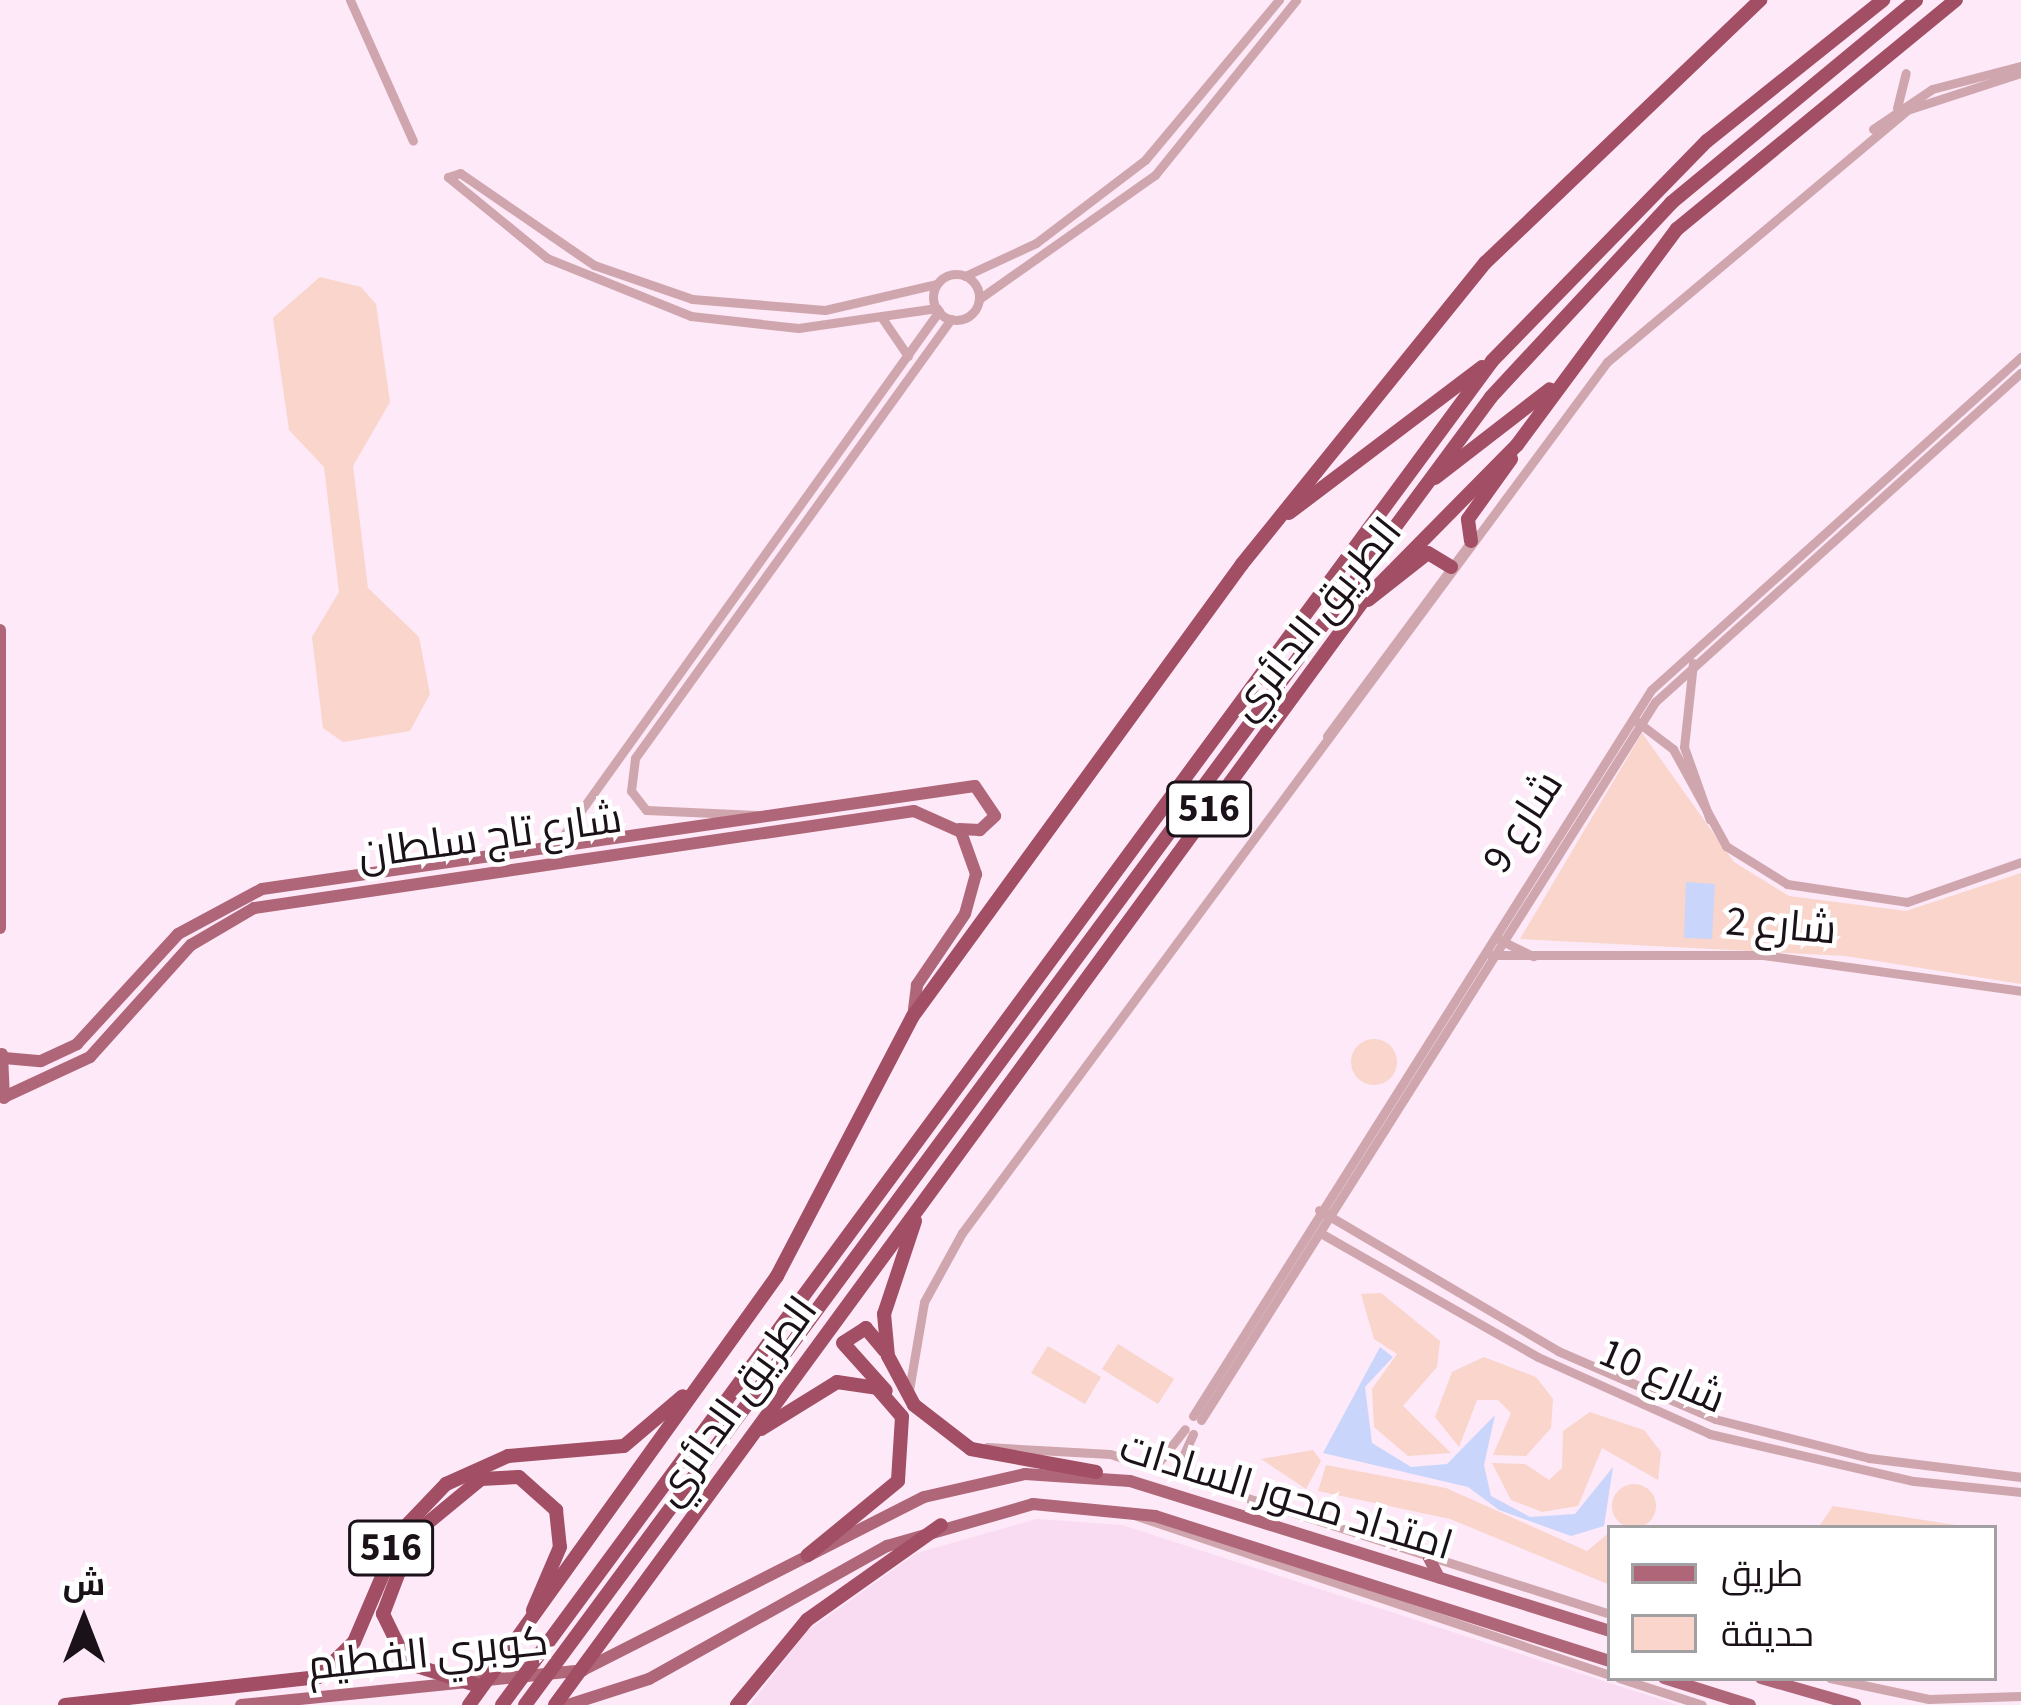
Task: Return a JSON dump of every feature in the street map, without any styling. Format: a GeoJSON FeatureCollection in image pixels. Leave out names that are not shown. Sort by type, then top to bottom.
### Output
{"type":"FeatureCollection","features":[{"type":"Feature","properties":{"kind":"highway","name":"الطريق الدائري"},"geometry":{"type":"LineString","coordinates":[[469,1705],[786,1263],[914,1016],[1266,533],[1485,263],[1760,0]]}},
{"type":"Feature","properties":{"kind":"highway","name":"الطريق الدائري"},"geometry":{"type":"LineString","coordinates":[[502,1705],[1492,362],[1707,141],[1883,0]]}},
{"type":"Feature","properties":{"kind":"highway","name":"الطريق الدائري"},"geometry":{"type":"LineString","coordinates":[[525,1705],[1412,497],[1614,258],[1916,0]]}},
{"type":"Feature","properties":{"kind":"highway","name":"الطريق الدائري"},"geometry":{"type":"LineString","coordinates":[[555,1705],[1363,602],[1517,445],[1569,370],[1715,191],[1956,0]]}},
{"type":"Feature","properties":{"kind":"highway","name":"516"},"geometry":{"type":"LineString","coordinates":[[1266,533],[1492,362]]}},
{"type":"Feature","properties":{"kind":"highway","name":"516"},"geometry":{"type":"LineString","coordinates":[[1412,497],[1569,370]]}},
{"type":"Feature","properties":{"kind":"highway"},"geometry":{"type":"LineString","coordinates":[[1471,542],[1468,519],[1517,445]]}},
{"type":"Feature","properties":{"kind":"highway"},"geometry":{"type":"LineString","coordinates":[[1363,602],[1428,553],[1451,567]]}},
{"type":"Feature","properties":{"kind":"highway","name":"516"},"geometry":{"type":"LineString","coordinates":[[927,1194],[889,1283],[888,1356],[908,1396],[954,1440]]}},
{"type":"Feature","properties":{"kind":"highway"},"geometry":{"type":"LineString","coordinates":[[808,1555],[898,1481],[909,1445],[892,1400],[848,1357],[845,1336],[866,1328],[888,1356]]}},
{"type":"Feature","properties":{"kind":"highway","name":"516"},"geometry":{"type":"LineString","coordinates":[[65,1705],[318,1677],[354,1642],[402,1530],[446,1484],[508,1456],[635,1441],[723,1353]]}},
{"type":"Feature","properties":{"kind":"highway","name":"516"},"geometry":{"type":"LineString","coordinates":[[747,1438],[818,1386],[858,1382],[892,1400]]}},
{"type":"Feature","properties":{"kind":"highway"},"geometry":{"type":"LineString","coordinates":[[954,1440],[1096,1472]]}},
{"type":"Feature","properties":{"kind":"highway","name":"516"},"geometry":{"type":"LineString","coordinates":[[476,1685],[399,1655],[384,1626],[386,1592],[429,1515],[481,1478],[519,1477],[550,1498],[562,1534],[527,1626]]}},
{"type":"Feature","properties":{"kind":"highway"},"geometry":{"type":"LineString","coordinates":[[737,1705],[807,1620],[941,1525]]}},
{"type":"Feature","properties":{"kind":"main road"},"geometry":{"type":"LineString","coordinates":[[0,630],[0,928]]}},
{"type":"Feature","properties":{"kind":"main road","name":"شارع تاج سلطان"},"geometry":{"type":"LineString","coordinates":[[2,1101],[99,1049],[191,945],[265,905],[914,812],[956,827],[993,820],[994,802],[975,786],[560,840],[238,897],[167,944],[87,1037],[24,1063]]}},
{"type":"Feature","properties":{"kind":"main road"},"geometry":{"type":"LineString","coordinates":[[914,1016],[920,979],[965,914],[976,866],[956,827]]}},
{"type":"Feature","properties":{"kind":"main road"},"geometry":{"type":"LineString","coordinates":[[2,1101],[2,1054],[24,1063],[17,1076],[28,1084]]}},
{"type":"Feature","properties":{"kind":"main road","name":"امتداد محور السادات"},"geometry":{"type":"LineString","coordinates":[[808,1555],[957,1486],[1096,1472],[1607,1630]]}},
{"type":"Feature","properties":{"kind":"main road","name":"امتداد محور السادات"},"geometry":{"type":"LineString","coordinates":[[818,1583],[941,1525],[1033,1504],[1125,1509],[1607,1660]]}},
{"type":"Feature","properties":{"kind":"main road","name":"كوبري الفطيم"},"geometry":{"type":"LineString","coordinates":[[241,1705],[476,1685],[583,1670],[808,1555]]}},
{"type":"Feature","properties":{"kind":"main road"},"geometry":{"type":"LineString","coordinates":[[1429,1558],[1439,1578]]}},
{"type":"Feature","properties":{"kind":"main road","name":"كوبري الفطيم"},"geometry":{"type":"LineString","coordinates":[[568,1705],[649,1679],[818,1583]]}},
{"type":"Feature","properties":{"kind":"main road"},"geometry":{"type":"LineString","coordinates":[[1674,1681],[1750,1705]]}},
{"type":"Feature","properties":{"kind":"main road"},"geometry":{"type":"LineString","coordinates":[[1771,1681],[1855,1705]]}},
{"type":"Feature","properties":{"kind":"street"},"geometry":{"type":"LineString","coordinates":[[350,0],[413,141]]}},
{"type":"Feature","properties":{"kind":"street"},"geometry":{"type":"LineString","coordinates":[[951,319],[938,310],[773,328],[625,296],[513,236],[448,177],[460,173],[594,265],[692,299],[806,311],[937,284],[965,276],[1054,232],[1145,160],[1279,0]]}},
{"type":"Feature","properties":{"kind":"street"},"geometry":{"type":"LineString","coordinates":[[757,815],[651,812],[631,791],[634,758],[951,319],[1155,175],[1296,0]]}},
{"type":"Feature","properties":{"kind":"street"},"geometry":{"type":"LineString","coordinates":[[908,1396],[935,1276],[1621,347],[1898,108],[2021,69]]}},
{"type":"Feature","properties":{"kind":"street"},"geometry":{"type":"LineString","coordinates":[[1853,151],[1933,96],[2021,69]]}},
{"type":"Feature","properties":{"kind":"street"},"geometry":{"type":"LineString","coordinates":[[1898,108],[1906,74]]}},
{"type":"Feature","properties":{"kind":"street"},"geometry":{"type":"LineString","coordinates":[[965,276],[979,299]]}},
{"type":"Feature","properties":{"kind":"street"},"geometry":{"type":"LineString","coordinates":[[560,840],[908,356],[938,310],[937,284]]}},
{"type":"Feature","properties":{"kind":"street"},"geometry":{"type":"LineString","coordinates":[[882,318],[908,356]]}},
{"type":"Feature","properties":{"kind":"street","name":"شارع 9"},"geometry":{"type":"LineString","coordinates":[[2021,357],[1848,515],[1742,616],[1695,657],[1635,720],[1325,1235],[1197,1418],[1274,1282],[1437,1017],[1635,720],[1732,606],[1848,515],[2021,374]]}},
{"type":"Feature","properties":{"kind":"street"},"geometry":{"type":"LineString","coordinates":[[1983,390],[1990,401]]}},
{"type":"Feature","properties":{"kind":"street"},"geometry":{"type":"LineString","coordinates":[[1358,700],[1451,567],[1501,506]]}},
{"type":"Feature","properties":{"kind":"street"},"geometry":{"type":"LineString","coordinates":[[1732,606],[1742,616]]}},
{"type":"Feature","properties":{"kind":"street"},"geometry":{"type":"LineString","coordinates":[[1695,657],[1684,747],[1714,830]]}},
{"type":"Feature","properties":{"kind":"street","name":"شارع 2"},"geometry":{"type":"LineString","coordinates":[[1635,720],[1673,749],[1714,830],[1787,884],[1876,903],[1940,897],[2021,862]]}},
{"type":"Feature","properties":{"kind":"street"},"geometry":{"type":"LineString","coordinates":[[1509,905],[1520,913]]}},
{"type":"Feature","properties":{"kind":"street","name":"شارع 2"},"geometry":{"type":"LineString","coordinates":[[1491,934],[1533,956]]}},
{"type":"Feature","properties":{"kind":"street","name":"شارع 2"},"geometry":{"type":"LineString","coordinates":[[1480,950],[1494,957],[1763,955],[2021,991]]}},
{"type":"Feature","properties":{"kind":"street"},"geometry":{"type":"LineString","coordinates":[[1437,1017],[1450,1025]]}},
{"type":"Feature","properties":{"kind":"street","name":"شارع 10"},"geometry":{"type":"LineString","coordinates":[[1319,1210],[1558,1351],[1693,1411],[1869,1459],[2021,1477]]}},
{"type":"Feature","properties":{"kind":"street","name":"شارع 10"},"geometry":{"type":"LineString","coordinates":[[1309,1226],[1538,1357],[1710,1434],[1914,1481],[2021,1492]]}},
{"type":"Feature","properties":{"kind":"street"},"geometry":{"type":"LineString","coordinates":[[1274,1282],[1288,1290]]}},
{"type":"Feature","properties":{"kind":"street"},"geometry":{"type":"LineString","coordinates":[[1155,1467],[1189,1431],[1175,1474]]}},
{"type":"Feature","properties":{"kind":"street"},"geometry":{"type":"LineString","coordinates":[[954,1440],[1155,1467],[1607,1613]]}},
{"type":"Feature","properties":{"kind":"street"},"geometry":{"type":"LineString","coordinates":[[1125,1509],[1607,1675]]}},
{"type":"Feature","properties":{"kind":"street"},"geometry":{"type":"LineString","coordinates":[[1627,1681],[1702,1705]]}},
{"type":"Feature","properties":{"kind":"street"},"geometry":{"type":"LineString","coordinates":[[1844,1681],[1929,1700],[2021,1696]]}},
{"type":"Feature","properties":{"kind":"shaded area"},"geometry":{"type":"Polygon","coordinates":[[[1036,1519],[1122,1525],[1678,1705],[750,1705],[807,1631],[917,1553],[1036,1519]]]}},
{"type":"Feature","properties":{"kind":"green space"},"geometry":{"type":"Polygon","coordinates":[[[320,277],[361,287],[376,304],[390,402],[353,466],[368,588],[419,637],[430,694],[410,731],[343,742],[323,728],[312,637],[339,592],[324,467],[289,430],[273,318],[320,277]]]}},
{"type":"Feature","properties":{"kind":"green space"},"geometry":{"type":"Polygon","coordinates":[[[1642,733],[1734,862],[1789,896],[1906,911],[2021,873],[2021,984],[1846,956],[1520,939],[1642,733]]]}},
{"type":"Feature","properties":{"kind":"green space"},"geometry":{"type":"Polygon","coordinates":[[[1374,1039],[1390,1046],[1397,1062],[1390,1078],[1374,1085],[1358,1078],[1351,1062],[1358,1046],[1374,1039]]]}},
{"type":"Feature","properties":{"kind":"green space"},"geometry":{"type":"Polygon","coordinates":[[[1381,1293],[1440,1341],[1437,1367],[1403,1406],[1451,1453],[1408,1456],[1374,1427],[1372,1389],[1397,1354],[1374,1339],[1361,1294],[1381,1293]]]}},
{"type":"Feature","properties":{"kind":"green space"},"geometry":{"type":"Polygon","coordinates":[[[1118,1344],[1174,1379],[1158,1404],[1102,1369],[1118,1344]]]}},
{"type":"Feature","properties":{"kind":"green space"},"geometry":{"type":"Polygon","coordinates":[[[1048,1346],[1101,1377],[1085,1404],[1031,1373],[1048,1346]]]}},
{"type":"Feature","properties":{"kind":"green space"},"geometry":{"type":"Polygon","coordinates":[[[1484,1357],[1536,1377],[1553,1399],[1551,1428],[1526,1456],[1493,1455],[1511,1413],[1498,1400],[1477,1400],[1459,1447],[1435,1417],[1452,1372],[1484,1357]]]}},
{"type":"Feature","properties":{"kind":"green space"},"geometry":{"type":"Polygon","coordinates":[[[1590,1412],[1644,1430],[1661,1452],[1658,1480],[1602,1448],[1578,1506],[1542,1512],[1511,1500],[1492,1463],[1525,1464],[1549,1480],[1562,1468],[1563,1431],[1590,1412]]]}},
{"type":"Feature","properties":{"kind":"green space"},"geometry":{"type":"Polygon","coordinates":[[[1313,1450],[1321,1461],[1306,1489],[1261,1459],[1313,1450]]]}},
{"type":"Feature","properties":{"kind":"green space"},"geometry":{"type":"Polygon","coordinates":[[[1326,1465],[1446,1488],[1587,1551],[1607,1534],[1607,1584],[1450,1519],[1318,1491],[1326,1465]]]}},
{"type":"Feature","properties":{"kind":"green space"},"geometry":{"type":"Polygon","coordinates":[[[1626,1486],[1642,1486],[1654,1498],[1654,1514],[1643,1525],[1625,1525],[1614,1514],[1614,1498],[1626,1486]]]}},
{"type":"Feature","properties":{"kind":"green space"},"geometry":{"type":"Polygon","coordinates":[[[1833,1506],[1956,1525],[1820,1525],[1833,1506]]]}},
{"type":"Feature","properties":{"kind":"water"},"geometry":{"type":"Polygon","coordinates":[[[1686,882],[1715,884],[1712,939],[1684,938],[1686,882]]]}},
{"type":"Feature","properties":{"kind":"water"},"geometry":{"type":"Polygon","coordinates":[[[1380,1347],[1393,1357],[1365,1387],[1372,1443],[1411,1467],[1447,1464],[1495,1415],[1484,1465],[1491,1496],[1530,1517],[1575,1514],[1613,1467],[1604,1526],[1571,1536],[1499,1510],[1468,1487],[1323,1453],[1380,1347]]]}}]}
